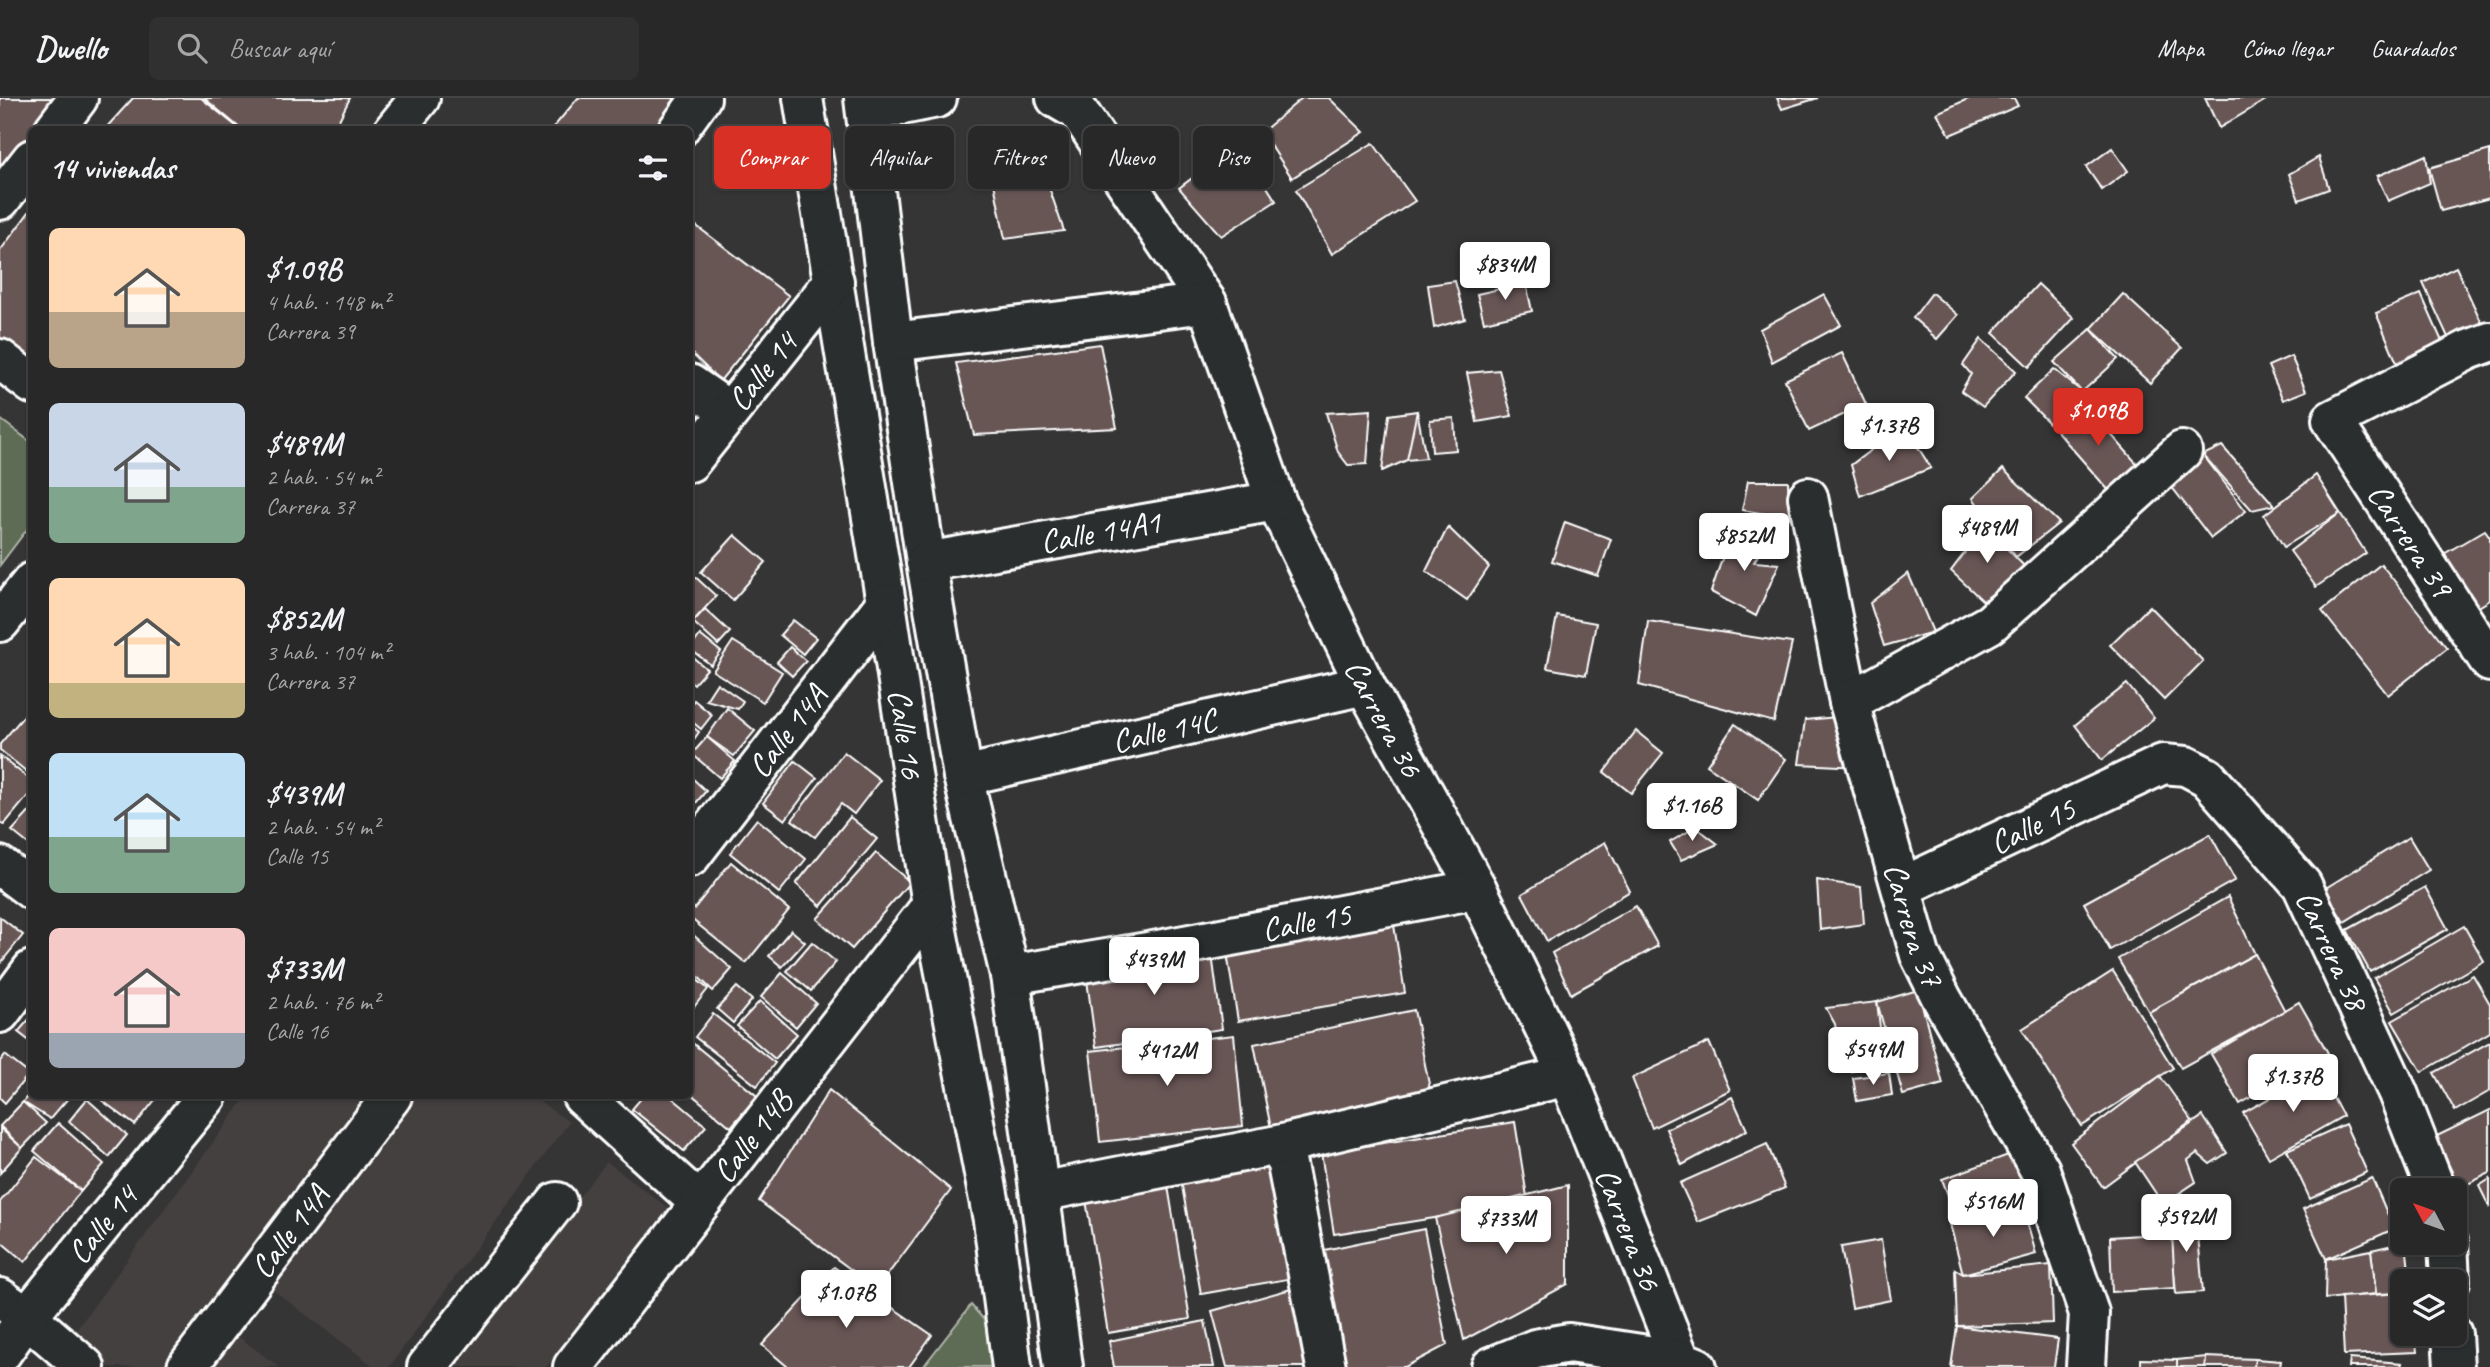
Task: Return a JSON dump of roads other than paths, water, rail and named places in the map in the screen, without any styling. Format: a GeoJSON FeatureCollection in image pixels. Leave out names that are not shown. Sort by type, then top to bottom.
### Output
{"type":"FeatureCollection","features":[{"type":"Feature","properties":{"kind":"street"},"geometry":{"type":"LineString","coordinates":[[57,126],[78,98]]}},
{"type":"Feature","properties":{"kind":"street"},"geometry":{"type":"LineString","coordinates":[[397,126],[420,98]]}},
{"type":"Feature","properties":{"kind":"street"},"geometry":{"type":"LineString","coordinates":[[681,126],[701,98]]}},
{"type":"Feature","properties":{"kind":"street","name":"Calle 16"},"geometry":{"type":"LineString","coordinates":[[803,98],[932,905],[993,1220],[1012,1367]]}},
{"type":"Feature","properties":{"kind":"street"},"geometry":{"type":"LineString","coordinates":[[865,105],[937,98]]}},
{"type":"Feature","properties":{"kind":"street","name":"Carrera 36"},"geometry":{"type":"LineString","coordinates":[[1056,98],[1078,111],[1207,303],[1276,501],[1365,685],[1477,889],[1569,1076],[1689,1363]]}},
{"type":"Feature","properties":{"kind":"street","name":"Calle 16"},"geometry":{"type":"LineString","coordinates":[[865,105],[893,342],[926,562],[963,776],[1010,975],[1063,1367]]}},
{"type":"Feature","properties":{"kind":"street"},"geometry":{"type":"LineString","coordinates":[[0,200],[28,164]]}},
{"type":"Feature","properties":{"kind":"street","name":"Calle 14"},"geometry":{"type":"LineString","coordinates":[[693,458],[834,281]]}},
{"type":"Feature","properties":{"kind":"street"},"geometry":{"type":"LineString","coordinates":[[893,342],[1207,303]]}},
{"type":"Feature","properties":{"kind":"street","name":"Carrera 39"},"geometry":{"type":"LineString","coordinates":[[2490,342],[2468,350],[2332,420],[2490,662]]}},
{"type":"Feature","properties":{"kind":"street"},"geometry":{"type":"LineString","coordinates":[[0,359],[28,381]]}},
{"type":"Feature","properties":{"kind":"street"},"geometry":{"type":"LineString","coordinates":[[693,386],[729,411]]}},
{"type":"Feature","properties":{"kind":"street"},"geometry":{"type":"LineString","coordinates":[[1849,702],[1990,624],[2182,451]]}},
{"type":"Feature","properties":{"kind":"street","name":"Carrera 37"},"geometry":{"type":"LineString","coordinates":[[1808,497],[1849,702],[1920,955],[1942,999],[2040,1170],[2089,1313],[2086,1367]]}},
{"type":"Feature","properties":{"kind":"street","name":"Calle 14A1"},"geometry":{"type":"LineString","coordinates":[[926,562],[1276,501]]}},
{"type":"Feature","properties":{"kind":"street"},"geometry":{"type":"LineString","coordinates":[[0,622],[28,587]]}},
{"type":"Feature","properties":{"kind":"street","name":"Calle 14A"},"geometry":{"type":"LineString","coordinates":[[693,853],[886,604]]}},
{"type":"Feature","properties":{"kind":"street","name":"Calle 14C"},"geometry":{"type":"LineString","coordinates":[[963,776],[1365,685]]}},
{"type":"Feature","properties":{"kind":"street","name":"Calle 15"},"geometry":{"type":"LineString","coordinates":[[1902,887],[2163,764]]}},
{"type":"Feature","properties":{"kind":"street","name":"Carrera 38"},"geometry":{"type":"LineString","coordinates":[[2163,764],[2186,766],[2207,777],[2302,885],[2398,1093],[2431,1178]]}},
{"type":"Feature","properties":{"kind":"street"},"geometry":{"type":"LineString","coordinates":[[0,866],[28,887]]}},
{"type":"Feature","properties":{"kind":"street","name":"Calle 15"},"geometry":{"type":"LineString","coordinates":[[1010,975],[1148,952],[1477,889]]}},
{"type":"Feature","properties":{"kind":"street","name":"Calle 14B"},"geometry":{"type":"LineString","coordinates":[[573,1367],[932,905]]}},
{"type":"Feature","properties":{"kind":"street"},"geometry":{"type":"LineString","coordinates":[[0,1013],[28,975]]}},
{"type":"Feature","properties":{"kind":"street"},"geometry":{"type":"LineString","coordinates":[[1040,1192],[1283,1144],[1569,1076]]}},
{"type":"Feature","properties":{"kind":"street","name":"Calle 14"},"geometry":{"type":"LineString","coordinates":[[0,1355],[14,1308],[204,1099]]}},
{"type":"Feature","properties":{"kind":"street","name":"Calle 14A"},"geometry":{"type":"LineString","coordinates":[[187,1367],[390,1099]]}},
{"type":"Feature","properties":{"kind":"street"},"geometry":{"type":"LineString","coordinates":[[585,1099],[699,1203]]}},
{"type":"Feature","properties":{"kind":"street"},"geometry":{"type":"LineString","coordinates":[[1283,1144],[1326,1367]]}},
{"type":"Feature","properties":{"kind":"street"},"geometry":{"type":"LineString","coordinates":[[427,1367],[557,1202]]}},
{"type":"Feature","properties":{"kind":"street"},"geometry":{"type":"LineString","coordinates":[[14,1308],[85,1367]]}},
{"type":"Feature","properties":{"kind":"street"},"geometry":{"type":"LineString","coordinates":[[1491,1367],[1532,1358],[1569,1343],[1689,1363]]}},
{"type":"Feature","properties":{"kind":"street"},"geometry":{"type":"LineString","coordinates":[[2453,1346],[2454,1367]]}}]}
